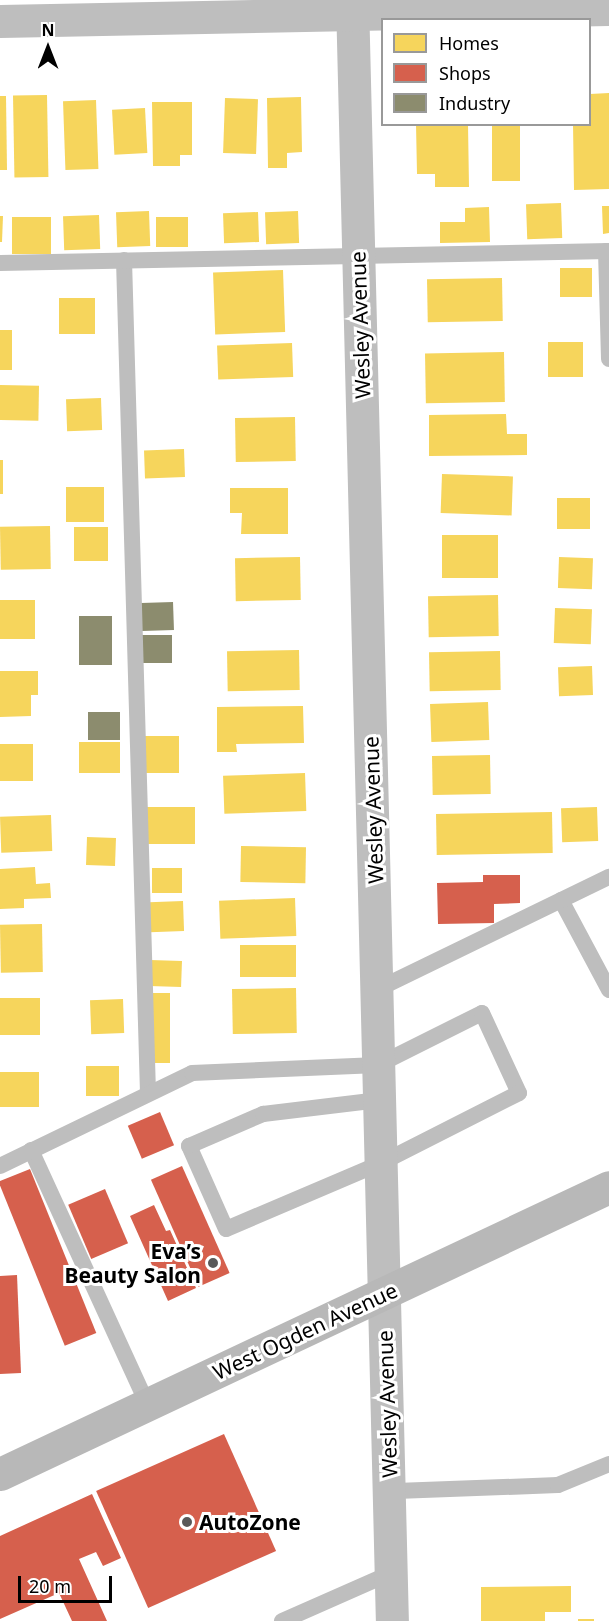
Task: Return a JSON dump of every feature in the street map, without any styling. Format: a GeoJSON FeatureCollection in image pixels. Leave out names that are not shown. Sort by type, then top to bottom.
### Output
{"type":"FeatureCollection","features":[{"type":"Feature","properties":{"kind":"main road","name":"West Ogden Avenue"},"geometry":{"type":"LineString","coordinates":[[0,1474],[609,1187]]}},
{"type":"Feature","properties":{"kind":"street"},"geometry":{"type":"LineString","coordinates":[[0,21],[352,7],[609,9]]}},
{"type":"Feature","properties":{"kind":"street","name":"Wesley Avenue"},"geometry":{"type":"LineString","coordinates":[[352,7],[392,1621]]}},
{"type":"Feature","properties":{"kind":"lane"},"geometry":{"type":"LineString","coordinates":[[0,262],[608,251],[609,359]]}},
{"type":"Feature","properties":{"kind":"lane"},"geometry":{"type":"LineString","coordinates":[[124,260],[148,1094]]}},
{"type":"Feature","properties":{"kind":"lane"},"geometry":{"type":"LineString","coordinates":[[378,989],[609,877]]}},
{"type":"Feature","properties":{"kind":"lane"},"geometry":{"type":"LineString","coordinates":[[561,900],[609,990]]}},
{"type":"Feature","properties":{"kind":"lane"},"geometry":{"type":"LineString","coordinates":[[0,1166],[192,1073],[378,1065],[482,1013],[519,1093],[381,1163],[226,1229],[189,1146],[263,1114],[380,1100]]}},
{"type":"Feature","properties":{"kind":"lane"},"geometry":{"type":"LineString","coordinates":[[31,1150],[148,1405]]}},
{"type":"Feature","properties":{"kind":"lane"},"geometry":{"type":"LineString","coordinates":[[396,1491],[558,1485],[609,1464]]}},
{"type":"Feature","properties":{"kind":"lane"},"geometry":{"type":"LineString","coordinates":[[282,1621],[391,1573]]}},
{"type":"Feature","properties":{"kind":"building: Homes"},"geometry":{"type":"Polygon","coordinates":[[[609,93],[609,189],[574,190],[573,126],[591,126],[591,94],[609,93]]]}},
{"type":"Feature","properties":{"kind":"building: Homes"},"geometry":{"type":"Polygon","coordinates":[[[47,95],[48,177],[14,178],[13,96],[47,95]]]}},
{"type":"Feature","properties":{"kind":"building: Homes"},"geometry":{"type":"Polygon","coordinates":[[[0,96],[6,96],[7,170],[0,170],[0,96]]]}},
{"type":"Feature","properties":{"kind":"building: Homes"},"geometry":{"type":"Polygon","coordinates":[[[301,97],[302,152],[287,153],[287,168],[268,168],[267,98],[301,97]]]}},
{"type":"Feature","properties":{"kind":"building: Homes"},"geometry":{"type":"Polygon","coordinates":[[[225,98],[258,99],[256,154],[223,153],[225,98]]]}},
{"type":"Feature","properties":{"kind":"building: Homes"},"geometry":{"type":"Polygon","coordinates":[[[96,100],[98,169],[65,170],[63,101],[96,100]]]}},
{"type":"Feature","properties":{"kind":"building: Homes"},"geometry":{"type":"Polygon","coordinates":[[[152,102],[192,102],[192,155],[180,155],[180,166],[153,166],[152,102]]]}},
{"type":"Feature","properties":{"kind":"building: Homes"},"geometry":{"type":"Polygon","coordinates":[[[145,108],[147,153],[114,155],[112,110],[145,108]]]}},
{"type":"Feature","properties":{"kind":"building: Homes"},"geometry":{"type":"Polygon","coordinates":[[[416,126],[468,126],[469,187],[435,187],[435,174],[417,174],[416,126]]]}},
{"type":"Feature","properties":{"kind":"building: Homes"},"geometry":{"type":"Polygon","coordinates":[[[492,126],[520,126],[520,181],[492,181],[492,126]]]}},
{"type":"Feature","properties":{"kind":"building: Homes"},"geometry":{"type":"Polygon","coordinates":[[[561,203],[562,238],[527,239],[526,204],[561,203]]]}},
{"type":"Feature","properties":{"kind":"building: Homes"},"geometry":{"type":"Polygon","coordinates":[[[602,206],[609,206],[609,233],[603,234],[602,206]]]}},
{"type":"Feature","properties":{"kind":"building: Homes"},"geometry":{"type":"Polygon","coordinates":[[[489,207],[490,242],[440,243],[440,222],[465,222],[465,208],[489,207]]]}},
{"type":"Feature","properties":{"kind":"building: Homes"},"geometry":{"type":"Polygon","coordinates":[[[149,211],[150,246],[117,247],[116,212],[149,211]]]}},
{"type":"Feature","properties":{"kind":"building: Homes"},"geometry":{"type":"Polygon","coordinates":[[[298,211],[299,243],[266,244],[265,212],[298,211]]]}},
{"type":"Feature","properties":{"kind":"building: Homes"},"geometry":{"type":"Polygon","coordinates":[[[258,212],[259,242],[224,243],[223,213],[258,212]]]}},
{"type":"Feature","properties":{"kind":"building: Homes"},"geometry":{"type":"Polygon","coordinates":[[[99,215],[100,249],[64,250],[63,216],[99,215]]]}},
{"type":"Feature","properties":{"kind":"building: Homes"},"geometry":{"type":"Polygon","coordinates":[[[0,216],[3,216],[2,242],[0,242],[0,216]]]}},
{"type":"Feature","properties":{"kind":"building: Homes"},"geometry":{"type":"Polygon","coordinates":[[[12,217],[51,217],[51,254],[12,254],[12,217]]]}},
{"type":"Feature","properties":{"kind":"building: Homes"},"geometry":{"type":"Polygon","coordinates":[[[156,217],[188,217],[188,247],[156,247],[156,217]]]}},
{"type":"Feature","properties":{"kind":"building: Homes"},"geometry":{"type":"Polygon","coordinates":[[[560,268],[592,268],[592,297],[560,297],[560,268]]]}},
{"type":"Feature","properties":{"kind":"building: Homes"},"geometry":{"type":"Polygon","coordinates":[[[283,270],[285,332],[215,334],[213,272],[283,270]]]}},
{"type":"Feature","properties":{"kind":"building: Homes"},"geometry":{"type":"Polygon","coordinates":[[[502,278],[503,321],[428,322],[427,279],[502,278]]]}},
{"type":"Feature","properties":{"kind":"building: Homes"},"geometry":{"type":"Polygon","coordinates":[[[59,298],[95,298],[95,334],[59,334],[59,298]]]}},
{"type":"Feature","properties":{"kind":"building: Homes"},"geometry":{"type":"Polygon","coordinates":[[[0,330],[12,330],[12,370],[0,370],[0,330]]]}},
{"type":"Feature","properties":{"kind":"building: Homes"},"geometry":{"type":"Polygon","coordinates":[[[548,342],[583,342],[583,377],[548,377],[548,342]]]}},
{"type":"Feature","properties":{"kind":"building: Homes"},"geometry":{"type":"Polygon","coordinates":[[[292,343],[293,377],[218,380],[217,346],[292,343]]]}},
{"type":"Feature","properties":{"kind":"building: Homes"},"geometry":{"type":"Polygon","coordinates":[[[504,352],[505,402],[426,403],[425,353],[504,352]]]}},
{"type":"Feature","properties":{"kind":"building: Homes"},"geometry":{"type":"Polygon","coordinates":[[[0,385],[39,386],[38,421],[0,420],[0,385]]]}},
{"type":"Feature","properties":{"kind":"building: Homes"},"geometry":{"type":"Polygon","coordinates":[[[101,398],[102,430],[67,431],[66,399],[101,398]]]}},
{"type":"Feature","properties":{"kind":"building: Homes"},"geometry":{"type":"Polygon","coordinates":[[[506,414],[507,434],[527,434],[527,455],[429,456],[429,415],[506,414]]]}},
{"type":"Feature","properties":{"kind":"building: Homes"},"geometry":{"type":"Polygon","coordinates":[[[295,417],[296,461],[236,462],[235,418],[295,417]]]}},
{"type":"Feature","properties":{"kind":"building: Homes"},"geometry":{"type":"Polygon","coordinates":[[[184,449],[185,477],[145,478],[144,450],[184,449]]]}},
{"type":"Feature","properties":{"kind":"building: Homes"},"geometry":{"type":"Polygon","coordinates":[[[0,460],[3,460],[3,494],[0,494],[0,460]]]}},
{"type":"Feature","properties":{"kind":"building: Homes"},"geometry":{"type":"Polygon","coordinates":[[[442,474],[513,476],[512,515],[441,513],[442,474]]]}},
{"type":"Feature","properties":{"kind":"building: Homes"},"geometry":{"type":"Polygon","coordinates":[[[66,487],[104,487],[104,522],[66,522],[66,487]]]}},
{"type":"Feature","properties":{"kind":"building: Homes"},"geometry":{"type":"Polygon","coordinates":[[[230,488],[288,488],[288,534],[241,534],[242,513],[230,513],[230,488]]]}},
{"type":"Feature","properties":{"kind":"building: Homes"},"geometry":{"type":"Polygon","coordinates":[[[557,498],[590,498],[590,529],[557,529],[557,498]]]}},
{"type":"Feature","properties":{"kind":"building: Homes"},"geometry":{"type":"Polygon","coordinates":[[[50,526],[51,569],[1,570],[0,527],[50,526]]]}},
{"type":"Feature","properties":{"kind":"building: Homes"},"geometry":{"type":"Polygon","coordinates":[[[74,527],[108,527],[108,561],[74,561],[74,527]]]}},
{"type":"Feature","properties":{"kind":"building: Homes"},"geometry":{"type":"Polygon","coordinates":[[[442,535],[498,535],[498,578],[442,578],[442,535]]]}},
{"type":"Feature","properties":{"kind":"building: Homes"},"geometry":{"type":"Polygon","coordinates":[[[300,557],[301,600],[236,601],[235,558],[300,557]]]}},
{"type":"Feature","properties":{"kind":"building: Homes"},"geometry":{"type":"Polygon","coordinates":[[[559,557],[593,558],[592,589],[558,588],[559,557]]]}},
{"type":"Feature","properties":{"kind":"building: Homes"},"geometry":{"type":"Polygon","coordinates":[[[498,595],[499,636],[429,637],[428,596],[498,595]]]}},
{"type":"Feature","properties":{"kind":"building: Homes"},"geometry":{"type":"Polygon","coordinates":[[[0,600],[35,600],[35,639],[0,639],[0,600]]]}},
{"type":"Feature","properties":{"kind":"building: Homes"},"geometry":{"type":"Polygon","coordinates":[[[555,608],[592,609],[591,644],[554,643],[555,608]]]}},
{"type":"Feature","properties":{"kind":"building: Homes"},"geometry":{"type":"Polygon","coordinates":[[[299,650],[300,690],[228,691],[227,651],[299,650]]]}},
{"type":"Feature","properties":{"kind":"building: Homes"},"geometry":{"type":"Polygon","coordinates":[[[500,651],[501,690],[430,691],[429,652],[500,651]]]}},
{"type":"Feature","properties":{"kind":"building: Homes"},"geometry":{"type":"Polygon","coordinates":[[[592,666],[593,695],[559,696],[558,667],[592,666]]]}},
{"type":"Feature","properties":{"kind":"building: Homes"},"geometry":{"type":"Polygon","coordinates":[[[0,671],[38,671],[38,695],[31,695],[31,716],[0,717],[0,671]]]}},
{"type":"Feature","properties":{"kind":"building: Homes"},"geometry":{"type":"Polygon","coordinates":[[[488,702],[489,740],[431,742],[430,704],[488,702]]]}},
{"type":"Feature","properties":{"kind":"building: Homes"},"geometry":{"type":"Polygon","coordinates":[[[303,706],[304,743],[236,744],[237,752],[217,752],[217,707],[303,706]]]}},
{"type":"Feature","properties":{"kind":"building: Homes"},"geometry":{"type":"Polygon","coordinates":[[[144,736],[179,736],[179,773],[144,773],[144,736]]]}},
{"type":"Feature","properties":{"kind":"building: Homes"},"geometry":{"type":"Polygon","coordinates":[[[79,742],[120,742],[120,773],[79,773],[79,742]]]}},
{"type":"Feature","properties":{"kind":"building: Homes"},"geometry":{"type":"Polygon","coordinates":[[[0,744],[33,744],[33,781],[0,781],[0,744]]]}},
{"type":"Feature","properties":{"kind":"building: Homes"},"geometry":{"type":"Polygon","coordinates":[[[490,755],[491,794],[433,795],[432,756],[490,755]]]}},
{"type":"Feature","properties":{"kind":"building: Homes"},"geometry":{"type":"Polygon","coordinates":[[[305,773],[306,811],[224,814],[223,776],[305,773]]]}},
{"type":"Feature","properties":{"kind":"building: Homes"},"geometry":{"type":"Polygon","coordinates":[[[146,807],[195,807],[195,844],[146,844],[146,807]]]}},
{"type":"Feature","properties":{"kind":"building: Homes"},"geometry":{"type":"Polygon","coordinates":[[[597,807],[598,841],[562,842],[561,808],[597,807]]]}},
{"type":"Feature","properties":{"kind":"building: Homes"},"geometry":{"type":"Polygon","coordinates":[[[552,812],[553,853],[437,855],[436,814],[552,812]]]}},
{"type":"Feature","properties":{"kind":"building: Homes"},"geometry":{"type":"Polygon","coordinates":[[[51,815],[52,851],[1,853],[0,817],[51,815]]]}},
{"type":"Feature","properties":{"kind":"building: Homes"},"geometry":{"type":"Polygon","coordinates":[[[87,837],[116,838],[115,866],[86,865],[87,837]]]}},
{"type":"Feature","properties":{"kind":"building: Homes"},"geometry":{"type":"Polygon","coordinates":[[[241,846],[306,847],[305,883],[240,882],[241,846]]]}},
{"type":"Feature","properties":{"kind":"building: Homes"},"geometry":{"type":"Polygon","coordinates":[[[35,867],[36,884],[50,883],[51,898],[24,899],[24,908],[0,909],[0,869],[35,867]]]}},
{"type":"Feature","properties":{"kind":"building: Homes"},"geometry":{"type":"Polygon","coordinates":[[[152,868],[182,868],[182,893],[152,893],[152,868]]]}},
{"type":"Feature","properties":{"kind":"building: Homes"},"geometry":{"type":"Polygon","coordinates":[[[295,898],[296,936],[220,939],[219,901],[295,898]]]}},
{"type":"Feature","properties":{"kind":"building: Homes"},"geometry":{"type":"Polygon","coordinates":[[[183,901],[184,931],[150,932],[149,902],[183,901]]]}},
{"type":"Feature","properties":{"kind":"building: Homes"},"geometry":{"type":"Polygon","coordinates":[[[42,924],[43,972],[1,973],[0,925],[42,924]]]}},
{"type":"Feature","properties":{"kind":"building: Homes"},"geometry":{"type":"Polygon","coordinates":[[[240,945],[296,945],[296,977],[240,977],[240,945]]]}},
{"type":"Feature","properties":{"kind":"building: Homes"},"geometry":{"type":"Polygon","coordinates":[[[150,960],[182,961],[181,987],[149,986],[150,960]]]}},
{"type":"Feature","properties":{"kind":"building: Homes"},"geometry":{"type":"Polygon","coordinates":[[[296,988],[297,1033],[233,1034],[232,989],[296,988]]]}},
{"type":"Feature","properties":{"kind":"building: Homes"},"geometry":{"type":"Polygon","coordinates":[[[146,993],[170,993],[170,1063],[146,1063],[146,993]]]}},
{"type":"Feature","properties":{"kind":"building: Homes"},"geometry":{"type":"Polygon","coordinates":[[[0,998],[40,998],[40,1035],[0,1035],[0,998]]]}},
{"type":"Feature","properties":{"kind":"building: Homes"},"geometry":{"type":"Polygon","coordinates":[[[123,999],[124,1033],[91,1034],[90,1000],[123,999]]]}},
{"type":"Feature","properties":{"kind":"building: Homes"},"geometry":{"type":"Polygon","coordinates":[[[86,1066],[119,1066],[119,1096],[86,1096],[86,1066]]]}},
{"type":"Feature","properties":{"kind":"building: Homes"},"geometry":{"type":"Polygon","coordinates":[[[0,1072],[39,1072],[39,1107],[0,1107],[0,1072]]]}},
{"type":"Feature","properties":{"kind":"building: Homes"},"geometry":{"type":"Polygon","coordinates":[[[571,1586],[571,1612],[545,1612],[545,1621],[481,1621],[481,1587],[571,1586]]]}},
{"type":"Feature","properties":{"kind":"building: Homes"},"geometry":{"type":"Polygon","coordinates":[[[578,1619],[594,1619],[594,1621],[578,1621],[578,1619]]]}},
{"type":"Feature","properties":{"kind":"building: Shops"},"geometry":{"type":"Polygon","coordinates":[[[483,875],[520,875],[520,903],[494,904],[494,923],[438,924],[437,883],[483,882],[483,875]]]}},
{"type":"Feature","properties":{"kind":"building: Shops"},"geometry":{"type":"Polygon","coordinates":[[[160,1112],[174,1145],[142,1159],[128,1126],[160,1112]]]}},
{"type":"Feature","properties":{"kind":"building: Shops"},"geometry":{"type":"Polygon","coordinates":[[[182,1166],[230,1273],[199,1287],[151,1180],[182,1166]]]}},
{"type":"Feature","properties":{"kind":"building: Shops"},"geometry":{"type":"Polygon","coordinates":[[[30,1169],[96,1333],[65,1346],[0,1186],[0,1181],[30,1169]]]}},
{"type":"Feature","properties":{"kind":"building: Shops"},"geometry":{"type":"Polygon","coordinates":[[[105,1189],[128,1243],[91,1259],[68,1205],[105,1189]]]}},
{"type":"Feature","properties":{"kind":"building: Shops"},"geometry":{"type":"Polygon","coordinates":[[[154,1205],[166,1231],[170,1230],[196,1288],[168,1301],[130,1216],[154,1205]]]}},
{"type":"Feature","properties":{"kind":"building: Shops"},"geometry":{"type":"Polygon","coordinates":[[[17,1275],[21,1373],[0,1374],[0,1276],[17,1275]]]}},
{"type":"Feature","properties":{"kind":"building: Shops","name":"AutoZone"},"geometry":{"type":"Polygon","coordinates":[[[224,1434],[276,1551],[148,1608],[96,1491],[224,1434]]]}},
{"type":"Feature","properties":{"kind":"building: Shops"},"geometry":{"type":"Polygon","coordinates":[[[92,1494],[121,1558],[103,1566],[96,1552],[79,1559],[107,1621],[72,1621],[59,1593],[0,1619],[0,1536],[92,1494]]]}},
{"type":"Feature","properties":{"kind":"building: Industry"},"geometry":{"type":"Polygon","coordinates":[[[173,602],[174,630],[142,631],[141,603],[173,602]]]}},
{"type":"Feature","properties":{"kind":"building: Industry"},"geometry":{"type":"Polygon","coordinates":[[[79,616],[112,616],[112,665],[79,665],[79,616]]]}},
{"type":"Feature","properties":{"kind":"building: Industry"},"geometry":{"type":"Polygon","coordinates":[[[140,635],[172,635],[172,663],[140,663],[140,635]]]}},
{"type":"Feature","properties":{"kind":"building: Industry"},"geometry":{"type":"Polygon","coordinates":[[[88,712],[120,712],[120,740],[88,740],[88,712]]]}},
{"type":"Feature","properties":{"kind":"place","name":"Eva’s Beauty Salon"},"geometry":{"type":"Point","coordinates":[213,1263]}},
{"type":"Feature","properties":{"kind":"place","name":"AutoZone"},"geometry":{"type":"Point","coordinates":[187,1522]}}]}
